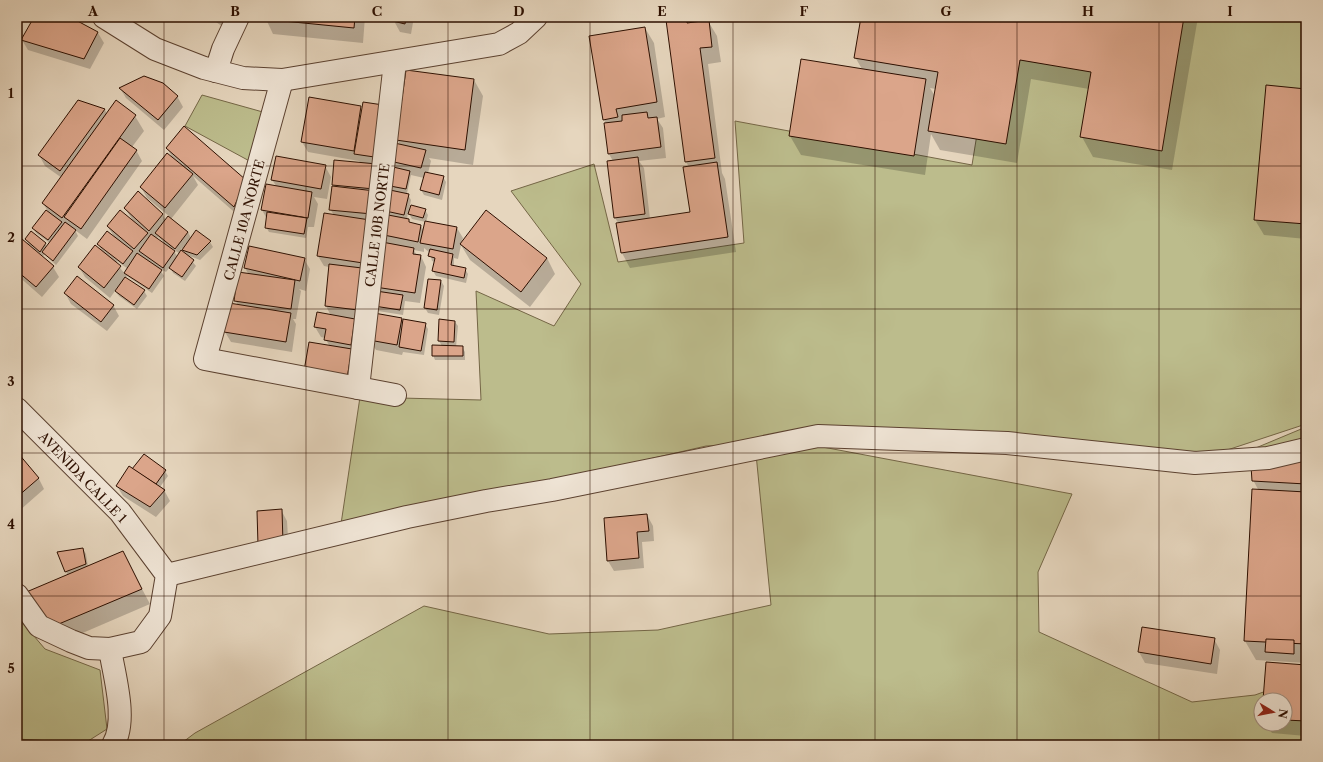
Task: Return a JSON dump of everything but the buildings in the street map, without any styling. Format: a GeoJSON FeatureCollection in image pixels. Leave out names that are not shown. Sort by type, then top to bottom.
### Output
{"type":"FeatureCollection","features":[{"type":"Feature","properties":{"kind":"street"},"geometry":{"type":"LineString","coordinates":[[104,17],[155,49],[216,71],[243,78],[282,80],[499,44],[519,33],[536,17]]}},
{"type":"Feature","properties":{"kind":"street"},"geometry":{"type":"LineString","coordinates":[[216,71],[223,49],[238,17]]}},
{"type":"Feature","properties":{"kind":"street","name":"CALLE 10B NORTE"},"geometry":{"type":"LineString","coordinates":[[358,388],[395,62]]}},
{"type":"Feature","properties":{"kind":"street","name":"CALLE 10A NORTE"},"geometry":{"type":"LineString","coordinates":[[282,80],[205,359],[358,388]]}},
{"type":"Feature","properties":{"kind":"street"},"geometry":{"type":"LineString","coordinates":[[358,388],[395,395]]}},
{"type":"Feature","properties":{"kind":"street","name":"AVENIDA CALLE 1"},"geometry":{"type":"LineString","coordinates":[[17,409],[120,512],[167,575]]}},
{"type":"Feature","properties":{"kind":"street"},"geometry":{"type":"LineString","coordinates":[[17,595],[39,626],[89,648],[110,649],[141,642],[160,616],[167,575],[407,517],[486,501],[552,490],[818,436],[1007,443],[1195,463],[1268,458],[1306,448]]}},
{"type":"Feature","properties":{"kind":"street"},"geometry":{"type":"LineString","coordinates":[[110,649],[121,716],[118,738],[113,745]]}},
{"type":"Feature","properties":{"kind":"green space"},"geometry":{"type":"Polygon","coordinates":[[[996,17],[1306,17],[1306,424],[1209,456],[796,442],[1072,494],[1038,572],[1039,632],[1192,702],[1253,695],[1253,732],[1293,732],[1293,692],[1264,692],[1306,677],[1306,745],[179,745],[195,733],[424,606],[549,634],[658,630],[771,605],[755,444],[706,446],[532,486],[341,524],[360,397],[481,400],[476,291],[554,326],[581,284],[511,191],[594,164],[618,262],[744,243],[735,121],[972,165],[996,17]]]}},
{"type":"Feature","properties":{"kind":"green space"},"geometry":{"type":"Polygon","coordinates":[[[202,95],[270,114],[255,164],[185,126],[202,95]]]}},
{"type":"Feature","properties":{"kind":"green space"},"geometry":{"type":"Polygon","coordinates":[[[1306,427],[1306,446],[1215,465],[1306,427]]]}},
{"type":"Feature","properties":{"kind":"green space"},"geometry":{"type":"Polygon","coordinates":[[[17,616],[45,649],[100,670],[107,729],[85,743],[17,739],[17,616]]]}}]}
